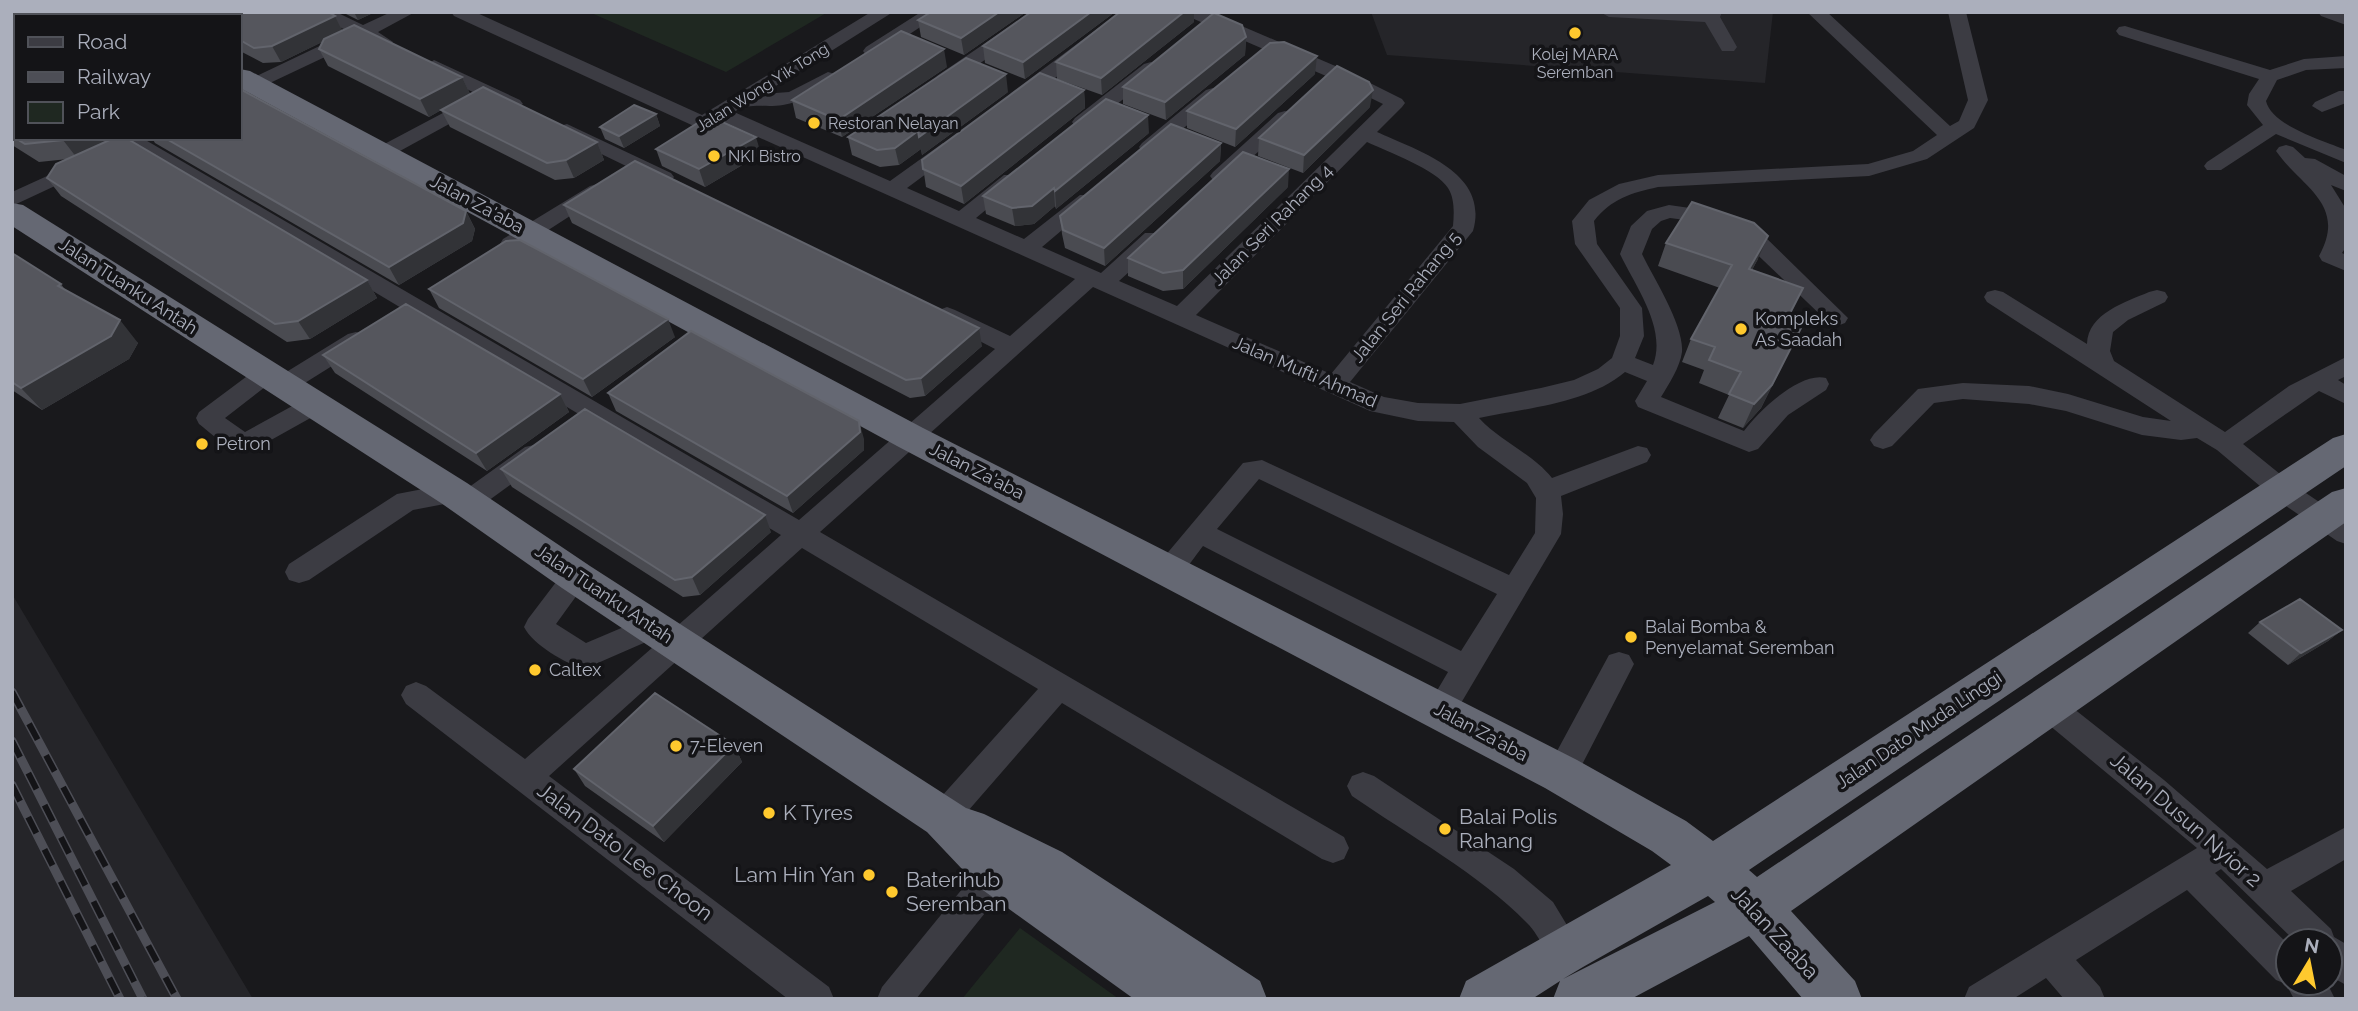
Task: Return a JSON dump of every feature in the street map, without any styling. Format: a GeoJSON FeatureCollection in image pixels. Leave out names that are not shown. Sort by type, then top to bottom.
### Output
{"type":"FeatureCollection","features":[{"type":"Feature","properties":{"kind":"highway","name":"Jalan Za'aba"},"geometry":{"type":"LineString","coordinates":[[244,84],[382,153],[530,232],[696,335],[910,437],[1561,774],[1668,836],[1712,868]]}},
{"type":"Feature","properties":{"kind":"highway","name":"Jalan Tuanku Antah"},"geometry":{"type":"LineString","coordinates":[[12,212],[461,498],[576,577],[943,817],[997,872],[1178,999]]}},
{"type":"Feature","properties":{"kind":"highway","name":"Jalan Dato Muda Linggi"},"geometry":{"type":"LineString","coordinates":[[1484,999],[1565,950],[1712,868],[2346,447]]}},
{"type":"Feature","properties":{"kind":"highway"},"geometry":{"type":"LineString","coordinates":[[1578,999],[1755,907],[2048,706],[2337,518]]}},
{"type":"Feature","properties":{"kind":"highway"},"geometry":{"type":"LineString","coordinates":[[943,817],[1045,868],[1242,999]]}},
{"type":"Feature","properties":{"kind":"highway","name":"Jalan Zaaba"},"geometry":{"type":"LineString","coordinates":[[1712,868],[1755,907],[1836,999]]}},
{"type":"Feature","properties":{"kind":"street"},"geometry":{"type":"LineString","coordinates":[[321,12],[398,49]]}},
{"type":"Feature","properties":{"kind":"street"},"geometry":{"type":"LineString","coordinates":[[244,84],[406,12]]}},
{"type":"Feature","properties":{"kind":"street","name":"Jalan Mufti Ahmad"},"geometry":{"type":"LineString","coordinates":[[460,12],[712,118],[827,160],[1379,405],[1418,412],[1460,413],[1582,386],[1606,375],[1622,362]]}},
{"type":"Feature","properties":{"kind":"street","name":"Jalan Wong Yik Tong"},"geometry":{"type":"LineString","coordinates":[[682,137],[884,12]]}},
{"type":"Feature","properties":{"kind":"street"},"geometry":{"type":"LineString","coordinates":[[741,99],[785,101],[797,97],[934,12]]}},
{"type":"Feature","properties":{"kind":"street"},"geometry":{"type":"LineString","coordinates":[[923,94],[1043,12]]}},
{"type":"Feature","properties":{"kind":"street"},"geometry":{"type":"LineString","coordinates":[[1007,105],[1132,12]]}},
{"type":"Feature","properties":{"kind":"street"},"geometry":{"type":"LineString","coordinates":[[1609,12],[1712,15],[1728,47]]}},
{"type":"Feature","properties":{"kind":"street"},"geometry":{"type":"LineString","coordinates":[[1816,12],[1949,136]]}},
{"type":"Feature","properties":{"kind":"street"},"geometry":{"type":"LineString","coordinates":[[1661,377],[1622,362],[1632,336],[1631,308],[1586,244],[1583,222],[1596,204],[1619,190],[1658,181],[1869,170],[1920,155],[1966,124],[1978,100],[1957,12]]}},
{"type":"Feature","properties":{"kind":"street"},"geometry":{"type":"LineString","coordinates":[[2327,12],[2346,20]]}},
{"type":"Feature","properties":{"kind":"street"},"geometry":{"type":"LineString","coordinates":[[1190,37],[1202,16],[1333,72],[1314,90]]}},
{"type":"Feature","properties":{"kind":"street"},"geometry":{"type":"LineString","coordinates":[[2125,32],[2270,76],[2304,65],[2346,62]]}},
{"type":"Feature","properties":{"kind":"street"},"geometry":{"type":"LineString","coordinates":[[895,36],[919,46]]}},
{"type":"Feature","properties":{"kind":"street"},"geometry":{"type":"LineString","coordinates":[[1250,63],[1271,46]]}},
{"type":"Feature","properties":{"kind":"street"},"geometry":{"type":"LineString","coordinates":[[1062,138],[1168,54]]}},
{"type":"Feature","properties":{"kind":"street"},"geometry":{"type":"LineString","coordinates":[[943,55],[997,77],[1071,93],[1192,140]]}},
{"type":"Feature","properties":{"kind":"street"},"geometry":{"type":"LineString","coordinates":[[421,60],[528,111]]}},
{"type":"Feature","properties":{"kind":"street","name":"Jalan Seri Rahang 4"},"geometry":{"type":"LineString","coordinates":[[1180,317],[1395,103],[1333,72]]}},
{"type":"Feature","properties":{"kind":"street"},"geometry":{"type":"LineString","coordinates":[[2270,76],[2258,96],[2258,106],[2267,131],[2309,172],[2333,206],[2340,221],[2339,238],[2330,256],[2346,264]]}},
{"type":"Feature","properties":{"kind":"street"},"geometry":{"type":"LineString","coordinates":[[1138,156],[1230,80]]}},
{"type":"Feature","properties":{"kind":"street"},"geometry":{"type":"LineString","coordinates":[[382,153],[491,94]]}},
{"type":"Feature","properties":{"kind":"street"},"geometry":{"type":"LineString","coordinates":[[2322,106],[2339,97],[2346,97]]}},
{"type":"Feature","properties":{"kind":"street"},"geometry":{"type":"LineString","coordinates":[[1201,194],[1296,107]]}},
{"type":"Feature","properties":{"kind":"street"},"geometry":{"type":"LineString","coordinates":[[552,123],[688,188]]}},
{"type":"Feature","properties":{"kind":"street"},"geometry":{"type":"LineString","coordinates":[[2267,131],[2346,157]]}},
{"type":"Feature","properties":{"kind":"street"},"geometry":{"type":"LineString","coordinates":[[2214,166],[2267,131]]}},
{"type":"Feature","properties":{"kind":"street","name":"Jalan Seri Rahang 5"},"geometry":{"type":"LineString","coordinates":[[1334,386],[1462,231],[1466,220],[1457,184],[1443,173],[1365,134]]}},
{"type":"Feature","properties":{"kind":"street"},"geometry":{"type":"LineString","coordinates":[[892,189],[965,135]]}},
{"type":"Feature","properties":{"kind":"street"},"geometry":{"type":"LineString","coordinates":[[12,200],[132,140]]}},
{"type":"Feature","properties":{"kind":"street"},"geometry":{"type":"LineString","coordinates":[[136,140],[1333,848]]}},
{"type":"Feature","properties":{"kind":"street"},"geometry":{"type":"LineString","coordinates":[[827,160],[848,145]]}},
{"type":"Feature","properties":{"kind":"street"},"geometry":{"type":"LineString","coordinates":[[1216,149],[1264,167]]}},
{"type":"Feature","properties":{"kind":"street"},"geometry":{"type":"LineString","coordinates":[[495,254],[660,150]]}},
{"type":"Feature","properties":{"kind":"street"},"geometry":{"type":"LineString","coordinates":[[2286,150],[2346,185]]}},
{"type":"Feature","properties":{"kind":"street"},"geometry":{"type":"LineString","coordinates":[[961,220],[1022,171]]}},
{"type":"Feature","properties":{"kind":"street"},"geometry":{"type":"LineString","coordinates":[[1287,177],[1311,186]]}},
{"type":"Feature","properties":{"kind":"street"},"geometry":{"type":"LineString","coordinates":[[1027,249],[1097,190]]}},
{"type":"Feature","properties":{"kind":"street"},"geometry":{"type":"LineString","coordinates":[[1817,384],[1778,407],[1762,423],[1749,443],[1647,401],[1661,377],[1670,352],[1668,331],[1631,254],[1642,226],[1654,216],[1669,211],[1697,215],[1751,236],[1837,318]]}},
{"type":"Feature","properties":{"kind":"street","name":"Jalan Dato Lee Choon"},"geometry":{"type":"LineString","coordinates":[[817,999],[526,777],[664,635],[801,534],[1012,347],[1171,221]]}},
{"type":"Feature","properties":{"kind":"street"},"geometry":{"type":"LineString","coordinates":[[314,405],[244,444],[208,418],[275,379],[384,323],[437,290]]}},
{"type":"Feature","properties":{"kind":"street"},"geometry":{"type":"LineString","coordinates":[[1995,297],[2226,444],[2282,490],[2337,518]]}},
{"type":"Feature","properties":{"kind":"street"},"geometry":{"type":"LineString","coordinates":[[2104,366],[2098,352],[2098,335],[2104,324],[2157,297]]}},
{"type":"Feature","properties":{"kind":"street"},"geometry":{"type":"LineString","coordinates":[[925,304],[1012,347]]}},
{"type":"Feature","properties":{"kind":"street"},"geometry":{"type":"LineString","coordinates":[[2226,444],[2298,392],[2346,365]]}},
{"type":"Feature","properties":{"kind":"street"},"geometry":{"type":"LineString","coordinates":[[2319,380],[2346,396]]}},
{"type":"Feature","properties":{"kind":"street"},"geometry":{"type":"LineString","coordinates":[[1883,440],[1927,395],[1963,391],[2029,395],[2055,400],[2143,426],[2180,431],[2201,428]]}},
{"type":"Feature","properties":{"kind":"street"},"geometry":{"type":"LineString","coordinates":[[1440,711],[1549,534],[1553,510],[1548,490],[1526,467],[1486,441],[1460,413]]}},
{"type":"Feature","properties":{"kind":"street"},"geometry":{"type":"LineString","coordinates":[[299,572],[406,501],[461,498],[551,441]]}},
{"type":"Feature","properties":{"kind":"street"},"geometry":{"type":"LineString","coordinates":[[1548,490],[1639,456]]}},
{"type":"Feature","properties":{"kind":"street"},"geometry":{"type":"LineString","coordinates":[[1168,569],[1252,470],[1262,469],[1515,590]]}},
{"type":"Feature","properties":{"kind":"street"},"geometry":{"type":"LineString","coordinates":[[1199,532],[1467,668]]}},
{"type":"Feature","properties":{"kind":"street"},"geometry":{"type":"LineString","coordinates":[[576,577],[538,627],[584,657],[664,635]]}},
{"type":"Feature","properties":{"kind":"street"},"geometry":{"type":"LineString","coordinates":[[1561,774],[1619,664]]}},
{"type":"Feature","properties":{"kind":"street"},"geometry":{"type":"LineString","coordinates":[[943,817],[1059,686]]}},
{"type":"Feature","properties":{"kind":"street"},"geometry":{"type":"LineString","coordinates":[[416,695],[526,777]]}},
{"type":"Feature","properties":{"kind":"street","name":"Jalan Dusun Nyior 2"},"geometry":{"type":"LineString","coordinates":[[2048,706],[2129,768],[2265,888],[2305,927]]}},
{"type":"Feature","properties":{"kind":"street"},"geometry":{"type":"LineString","coordinates":[[1363,786],[1502,880],[1541,913],[1565,950]]}},
{"type":"Feature","properties":{"kind":"street"},"geometry":{"type":"LineString","coordinates":[[2265,888],[2346,842]]}},
{"type":"Feature","properties":{"kind":"street"},"geometry":{"type":"LineString","coordinates":[[1981,999],[2223,850]]}},
{"type":"Feature","properties":{"kind":"street"},"geometry":{"type":"LineString","coordinates":[[2190,870],[2274,954]]}},
{"type":"Feature","properties":{"kind":"street"},"geometry":{"type":"LineString","coordinates":[[894,999],[997,872]]}},
{"type":"Feature","properties":{"kind":"street"},"geometry":{"type":"LineString","coordinates":[[2049,956],[2088,999]]}},
{"type":"Feature","properties":{"kind":"shaded area","name":"Kolej MARA Seremban"},"geometry":{"type":"Polygon","coordinates":[[[1371,12],[1773,12],[1765,83],[1387,55],[1371,12]]]}},
{"type":"Feature","properties":{"kind":"shaded area"},"geometry":{"type":"Polygon","coordinates":[[[12,594],[253,999],[12,999],[12,594]]]}},
{"type":"Feature","properties":{"kind":"green space"},"geometry":{"type":"Polygon","coordinates":[[[589,12],[828,12],[726,72],[589,12]]]}},
{"type":"Feature","properties":{"kind":"green space"},"geometry":{"type":"Polygon","coordinates":[[[1020,928],[1119,999],[962,999],[1020,928]]]}},
{"type":"Feature","properties":{"kind":"building"},"geometry":{"type":"Polygon","coordinates":[[[12,12],[71,14],[14,14],[12,43],[12,12]]]}},
{"type":"Feature","properties":{"kind":"building"},"geometry":{"type":"Polygon","coordinates":[[[185,12],[328,12],[335,16],[272,46],[254,48],[242,41],[242,14],[185,12]]]}},
{"type":"Feature","properties":{"kind":"building"},"geometry":{"type":"Polygon","coordinates":[[[931,12],[999,12],[961,38],[918,20],[931,12]]]}},
{"type":"Feature","properties":{"kind":"building"},"geometry":{"type":"Polygon","coordinates":[[[1031,12],[1091,12],[1023,62],[983,46],[1031,12]]]}},
{"type":"Feature","properties":{"kind":"building"},"geometry":{"type":"Polygon","coordinates":[[[1120,12],[1184,12],[1101,78],[1056,62],[1120,12]]]}},
{"type":"Feature","properties":{"kind":"building"},"geometry":{"type":"Polygon","coordinates":[[[1214,13],[1242,25],[1246,37],[1165,102],[1123,87],[1214,13]]]}},
{"type":"Feature","properties":{"kind":"building"},"geometry":{"type":"Polygon","coordinates":[[[354,25],[462,77],[420,99],[319,49],[324,39],[354,25]]]}},
{"type":"Feature","properties":{"kind":"building"},"geometry":{"type":"Polygon","coordinates":[[[901,31],[944,49],[838,120],[792,100],[901,31]]]}},
{"type":"Feature","properties":{"kind":"building"},"geometry":{"type":"Polygon","coordinates":[[[1284,42],[1317,56],[1236,129],[1187,111],[1270,43],[1284,42]]]}},
{"type":"Feature","properties":{"kind":"building"},"geometry":{"type":"Polygon","coordinates":[[[966,58],[1006,74],[919,137],[918,131],[895,148],[877,150],[848,137],[966,58]]]}},
{"type":"Feature","properties":{"kind":"building"},"geometry":{"type":"Polygon","coordinates":[[[12,64],[14,137],[12,136],[12,64]]]}},
{"type":"Feature","properties":{"kind":"building"},"geometry":{"type":"Polygon","coordinates":[[[1337,66],[1369,82],[1373,90],[1304,155],[1259,138],[1337,66]]]}},
{"type":"Feature","properties":{"kind":"building"},"geometry":{"type":"Polygon","coordinates":[[[1040,73],[1084,90],[961,186],[923,169],[922,160],[1040,73]]]}},
{"type":"Feature","properties":{"kind":"building"},"geometry":{"type":"Polygon","coordinates":[[[483,87],[597,142],[566,160],[547,163],[441,110],[483,87]]]}},
{"type":"Feature","properties":{"kind":"building"},"geometry":{"type":"Polygon","coordinates":[[[242,90],[466,211],[463,223],[389,267],[168,140],[242,140],[242,90]]]}},
{"type":"Feature","properties":{"kind":"building"},"geometry":{"type":"Polygon","coordinates":[[[1106,99],[1148,115],[1055,191],[1054,188],[1032,206],[1012,208],[983,196],[1106,99]]]}},
{"type":"Feature","properties":{"kind":"building"},"geometry":{"type":"Polygon","coordinates":[[[634,105],[656,114],[619,136],[600,127],[634,105]]]}},
{"type":"Feature","properties":{"kind":"building"},"geometry":{"type":"Polygon","coordinates":[[[709,116],[756,137],[699,169],[656,149],[709,116]]]}},
{"type":"Feature","properties":{"kind":"building"},"geometry":{"type":"Polygon","coordinates":[[[1171,124],[1221,143],[1104,248],[1063,230],[1060,216],[1171,124]]]}},
{"type":"Feature","properties":{"kind":"building"},"geometry":{"type":"Polygon","coordinates":[[[18,140],[63,140],[25,144],[18,140]]]}},
{"type":"Feature","properties":{"kind":"building"},"geometry":{"type":"Polygon","coordinates":[[[110,140],[129,140],[367,280],[298,321],[275,324],[47,178],[56,164],[110,140]]]}},
{"type":"Feature","properties":{"kind":"building"},"geometry":{"type":"Polygon","coordinates":[[[1243,152],[1289,169],[1183,270],[1163,273],[1128,258],[1243,152]]]}},
{"type":"Feature","properties":{"kind":"building"},"geometry":{"type":"Polygon","coordinates":[[[635,161],[979,328],[921,378],[906,380],[564,205],[635,161]]]}},
{"type":"Feature","properties":{"kind":"building","name":"Kompleks As Saadah"},"geometry":{"type":"Polygon","coordinates":[[[1692,202],[1754,223],[1768,236],[1749,269],[1803,288],[1785,323],[1801,328],[1772,385],[1754,404],[1729,394],[1741,372],[1709,360],[1715,347],[1691,339],[1732,265],[1666,243],[1692,202]]]}},
{"type":"Feature","properties":{"kind":"building"},"geometry":{"type":"Polygon","coordinates":[[[520,240],[668,319],[583,379],[429,289],[506,241],[520,240]]]}},
{"type":"Feature","properties":{"kind":"building"},"geometry":{"type":"Polygon","coordinates":[[[12,253],[61,284],[58,286],[120,320],[111,336],[21,388],[12,382],[12,253]]]}},
{"type":"Feature","properties":{"kind":"building"},"geometry":{"type":"Polygon","coordinates":[[[406,304],[560,394],[476,453],[323,355],[406,304]]]}},
{"type":"Feature","properties":{"kind":"building"},"geometry":{"type":"Polygon","coordinates":[[[691,331],[859,421],[860,432],[787,496],[608,393],[691,331]]]}},
{"type":"Feature","properties":{"kind":"building"},"geometry":{"type":"Polygon","coordinates":[[[585,409],[765,515],[692,577],[675,580],[501,469],[585,409]]]}},
{"type":"Feature","properties":{"kind":"building"},"geometry":{"type":"Polygon","coordinates":[[[2300,599],[2342,630],[2301,653],[2260,622],[2300,599]]]}},
{"type":"Feature","properties":{"kind":"building"},"geometry":{"type":"Polygon","coordinates":[[[655,693],[734,745],[653,826],[574,769],[655,693]]]}},
{"type":"Feature","properties":{"kind":"railway"},"geometry":{"type":"LineString","coordinates":[[12,692],[177,999]]}},
{"type":"Feature","properties":{"kind":"railway"},"geometry":{"type":"LineString","coordinates":[[12,741],[143,999]]}},
{"type":"Feature","properties":{"kind":"railway"},"geometry":{"type":"LineString","coordinates":[[12,785],[120,999]]}},
{"type":"Feature","properties":{"kind":"place","name":"Kolej MARA Seremban"},"geometry":{"type":"Point","coordinates":[1575,33]}},
{"type":"Feature","properties":{"kind":"place","name":"Restoran Nelayan"},"geometry":{"type":"Point","coordinates":[814,123]}},
{"type":"Feature","properties":{"kind":"place","name":"NKI Bistro"},"geometry":{"type":"Point","coordinates":[714,156]}},
{"type":"Feature","properties":{"kind":"place","name":"Kompleks As Saadah"},"geometry":{"type":"Point","coordinates":[1741,329]}},
{"type":"Feature","properties":{"kind":"place","name":"Petron"},"geometry":{"type":"Point","coordinates":[202,444]}},
{"type":"Feature","properties":{"kind":"place","name":"Balai Bomba & Penyelamat Seremban"},"geometry":{"type":"Point","coordinates":[1631,637]}},
{"type":"Feature","properties":{"kind":"place","name":"Caltex"},"geometry":{"type":"Point","coordinates":[535,670]}},
{"type":"Feature","properties":{"kind":"place","name":"7-Eleven"},"geometry":{"type":"Point","coordinates":[676,746]}},
{"type":"Feature","properties":{"kind":"place","name":"K Tyres"},"geometry":{"type":"Point","coordinates":[769,813]}},
{"type":"Feature","properties":{"kind":"place","name":"Balai Polis Rahang"},"geometry":{"type":"Point","coordinates":[1445,829]}},
{"type":"Feature","properties":{"kind":"place","name":"Lam Hin Yan"},"geometry":{"type":"Point","coordinates":[869,875]}},
{"type":"Feature","properties":{"kind":"place","name":"Baterihub Seremban"},"geometry":{"type":"Point","coordinates":[892,892]}}]}
